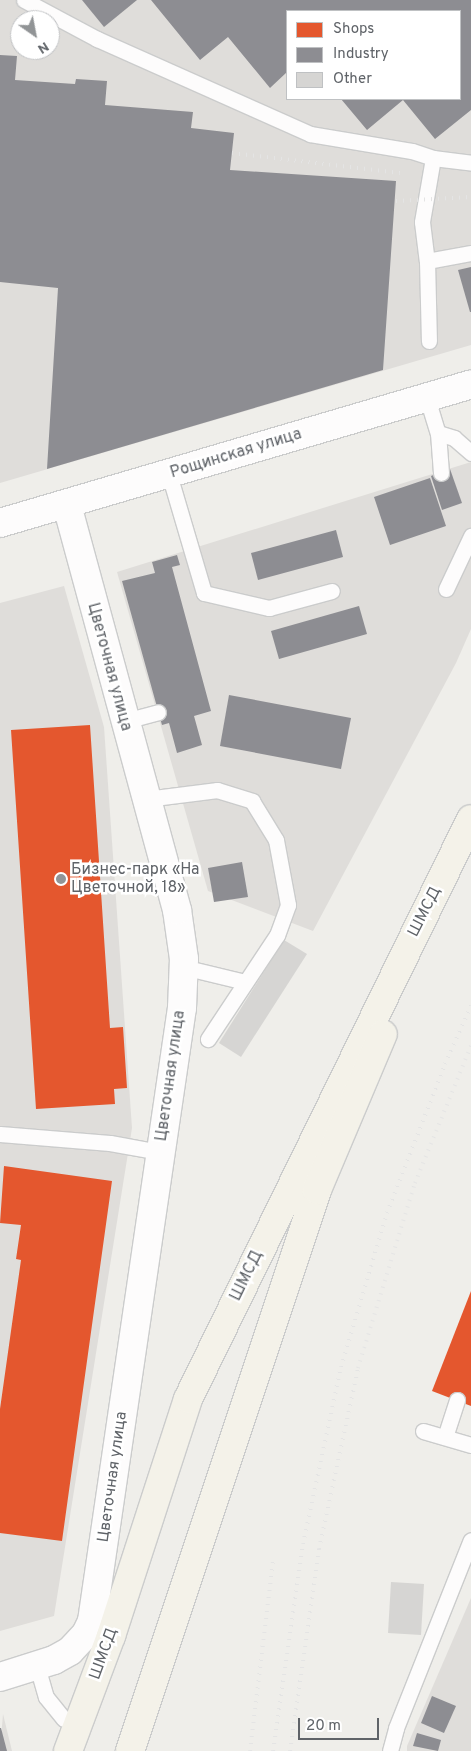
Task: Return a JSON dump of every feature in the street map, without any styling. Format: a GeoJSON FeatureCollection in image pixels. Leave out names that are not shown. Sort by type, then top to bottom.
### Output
{"type":"FeatureCollection","features":[{"type":"Feature","properties":{"kind":"main road","name":"ШМСД"},"geometry":{"type":"LineString","coordinates":[[68,1751],[111,1636],[188,1399],[471,819]]}},
{"type":"Feature","properties":{"kind":"main road","name":"ШМСД"},"geometry":{"type":"LineString","coordinates":[[130,1751],[317,1190],[380,1042],[471,855]]}},
{"type":"Feature","properties":{"kind":"street","name":"Рощинская улица"},"geometry":{"type":"LineString","coordinates":[[0,523],[471,384]]}},
{"type":"Feature","properties":{"kind":"street","name":"Цветочная улица"},"geometry":{"type":"LineString","coordinates":[[37,1666],[70,1651],[86,1634],[95,1602],[182,1008],[184,967],[177,910],[67,504]]}},
{"type":"Feature","properties":{"kind":"street"},"geometry":{"type":"LineString","coordinates":[[0,1677],[37,1666]]}},
{"type":"Feature","properties":{"kind":"lane"},"geometry":{"type":"LineString","coordinates":[[24,0],[97,39],[310,134],[412,152],[432,158],[471,163]]}},
{"type":"Feature","properties":{"kind":"lane"},"geometry":{"type":"LineString","coordinates":[[429,341],[427,261],[422,222],[432,158]]}},
{"type":"Feature","properties":{"kind":"lane"},"geometry":{"type":"LineString","coordinates":[[427,261],[471,253]]}},
{"type":"Feature","properties":{"kind":"lane"},"geometry":{"type":"LineString","coordinates":[[427,398],[438,433],[441,473]]}},
{"type":"Feature","properties":{"kind":"lane"},"geometry":{"type":"LineString","coordinates":[[438,433],[454,438],[471,453]]}},
{"type":"Feature","properties":{"kind":"lane"},"geometry":{"type":"LineString","coordinates":[[169,474],[204,593],[269,608],[332,590]]}},
{"type":"Feature","properties":{"kind":"lane"},"geometry":{"type":"LineString","coordinates":[[446,589],[471,536]]}},
{"type":"Feature","properties":{"kind":"lane"},"geometry":{"type":"LineString","coordinates":[[125,721],[158,712]]}},
{"type":"Feature","properties":{"kind":"lane"},"geometry":{"type":"LineString","coordinates":[[146,799],[217,790],[252,801],[276,840],[288,905],[277,935],[208,1040]]}},
{"type":"Feature","properties":{"kind":"lane"},"geometry":{"type":"LineString","coordinates":[[184,967],[245,982]]}},
{"type":"Feature","properties":{"kind":"lane"},"geometry":{"type":"LineString","coordinates":[[0,1134],[110,1143],[160,1152]]}},
{"type":"Feature","properties":{"kind":"lane"},"geometry":{"type":"LineString","coordinates":[[445,1438],[457,1400]]}},
{"type":"Feature","properties":{"kind":"lane"},"geometry":{"type":"LineString","coordinates":[[423,1431],[471,1445]]}},
{"type":"Feature","properties":{"kind":"lane"},"geometry":{"type":"LineString","coordinates":[[390,1751],[396,1728],[471,1540]]}},
{"type":"Feature","properties":{"kind":"lane"},"geometry":{"type":"LineString","coordinates":[[37,1666],[46,1697],[64,1720]]}},
{"type":"Feature","properties":{"kind":"shaded area"},"geometry":{"type":"Polygon","coordinates":[[[0,0],[471,0],[471,345],[0,483],[0,0]]]}},
{"type":"Feature","properties":{"kind":"shaded area"},"geometry":{"type":"Polygon","coordinates":[[[471,462],[471,629],[456,663],[313,931],[208,891],[117,572],[471,462]]]}},
{"type":"Feature","properties":{"kind":"shaded area"},"geometry":{"type":"Polygon","coordinates":[[[64,586],[104,727],[132,1128],[54,1616],[0,1631],[0,603],[64,586]]]}},
{"type":"Feature","properties":{"kind":"shaded area"},"geometry":{"type":"Polygon","coordinates":[[[471,1598],[471,1751],[407,1751],[407,1746],[471,1598]]]}},
{"type":"Feature","properties":{"kind":"shaded area"},"geometry":{"type":"Polygon","coordinates":[[[3,1714],[12,1751],[0,1751],[3,1714]]]}},
{"type":"Feature","properties":{"kind":"building: Shops","name":"Бизнес-парк «На Цветочной, 18»"},"geometry":{"type":"Polygon","coordinates":[[[90,725],[110,1028],[123,1027],[127,1088],[114,1089],[115,1104],[36,1109],[11,730],[90,725]]]}},
{"type":"Feature","properties":{"kind":"building: Shops"},"geometry":{"type":"Polygon","coordinates":[[[4,1166],[112,1181],[62,1541],[0,1533],[0,1409],[21,1260],[16,1259],[21,1225],[0,1223],[4,1166]]]}},
{"type":"Feature","properties":{"kind":"building: Shops"},"geometry":{"type":"Polygon","coordinates":[[[471,1291],[471,1406],[432,1391],[471,1291]]]}},
{"type":"Feature","properties":{"kind":"building: Industry"},"geometry":{"type":"Polygon","coordinates":[[[82,0],[137,0],[104,27],[82,0]]]}},
{"type":"Feature","properties":{"kind":"building: Industry"},"geometry":{"type":"Polygon","coordinates":[[[151,0],[471,0],[471,110],[435,139],[403,100],[461,100],[461,10],[286,10],[286,73],[270,88],[228,37],[200,60],[151,0]]]}},
{"type":"Feature","properties":{"kind":"building: Industry"},"geometry":{"type":"Polygon","coordinates":[[[0,55],[10,56],[10,60],[17,60],[15,80],[75,84],[76,79],[107,81],[105,105],[193,112],[191,128],[234,133],[230,170],[396,181],[383,370],[47,469],[58,288],[0,282],[0,55]]]}},
{"type":"Feature","properties":{"kind":"building: Industry"},"geometry":{"type":"Polygon","coordinates":[[[342,100],[403,100],[367,130],[342,100]]]}},
{"type":"Feature","properties":{"kind":"building: Industry"},"geometry":{"type":"Polygon","coordinates":[[[471,267],[471,312],[470,312],[458,270],[471,267]]]}},
{"type":"Feature","properties":{"kind":"building: Industry"},"geometry":{"type":"Polygon","coordinates":[[[450,469],[462,503],[442,510],[431,476],[450,469]]]}},
{"type":"Feature","properties":{"kind":"building: Industry"},"geometry":{"type":"Polygon","coordinates":[[[430,478],[446,526],[390,545],[374,497],[430,478]]]}},
{"type":"Feature","properties":{"kind":"building: Industry"},"geometry":{"type":"Polygon","coordinates":[[[336,530],[343,557],[258,580],[251,553],[336,530]]]}},
{"type":"Feature","properties":{"kind":"building: Industry"},"geometry":{"type":"Polygon","coordinates":[[[177,555],[180,565],[172,567],[211,711],[194,716],[202,745],[177,753],[169,723],[162,725],[122,581],[155,573],[152,562],[177,555]]]}},
{"type":"Feature","properties":{"kind":"building: Industry"},"geometry":{"type":"Polygon","coordinates":[[[359,606],[367,634],[279,659],[271,631],[359,606]]]}},
{"type":"Feature","properties":{"kind":"building: Industry"},"geometry":{"type":"Polygon","coordinates":[[[229,695],[351,718],[341,769],[220,746],[229,695]]]}},
{"type":"Feature","properties":{"kind":"building: Industry"},"geometry":{"type":"Polygon","coordinates":[[[242,862],[248,897],[214,902],[208,868],[242,862]]]}},
{"type":"Feature","properties":{"kind":"building: Industry"},"geometry":{"type":"Polygon","coordinates":[[[432,1696],[456,1706],[444,1733],[421,1723],[432,1696]]]}},
{"type":"Feature","properties":{"kind":"building: Industry"},"geometry":{"type":"Polygon","coordinates":[[[1,1728],[7,1751],[0,1751],[1,1728]]]}},
{"type":"Feature","properties":{"kind":"building: Industry"},"geometry":{"type":"Polygon","coordinates":[[[417,1733],[441,1740],[438,1751],[413,1746],[417,1733]]]}},
{"type":"Feature","properties":{"kind":"building: Other"},"geometry":{"type":"Polygon","coordinates":[[[284,940],[307,954],[241,1057],[219,1043],[284,940]]]}},
{"type":"Feature","properties":{"kind":"building: Other"},"geometry":{"type":"Polygon","coordinates":[[[391,1582],[424,1584],[421,1635],[388,1633],[391,1582]]]}},
{"type":"Feature","properties":{"kind":"railway"},"geometry":{"type":"LineString","coordinates":[[232,153],[400,173]]}},
{"type":"Feature","properties":{"kind":"railway"},"geometry":{"type":"LineString","coordinates":[[396,201],[471,197]]}},
{"type":"Feature","properties":{"kind":"railway"},"geometry":{"type":"LineString","coordinates":[[273,1751],[303,1544],[341,1367],[387,1213],[445,1064],[471,1006]]}},
{"type":"Feature","properties":{"kind":"railway"},"geometry":{"type":"LineString","coordinates":[[290,1751],[319,1549],[358,1368],[415,1183],[471,1046]]}},
{"type":"Feature","properties":{"kind":"railway"},"geometry":{"type":"LineString","coordinates":[[250,1751],[273,1560]]}},
{"type":"Feature","properties":{"kind":"place","name":"Бизнес-парк «На Цветочной, 18»"},"geometry":{"type":"Point","coordinates":[61,879]}}]}
